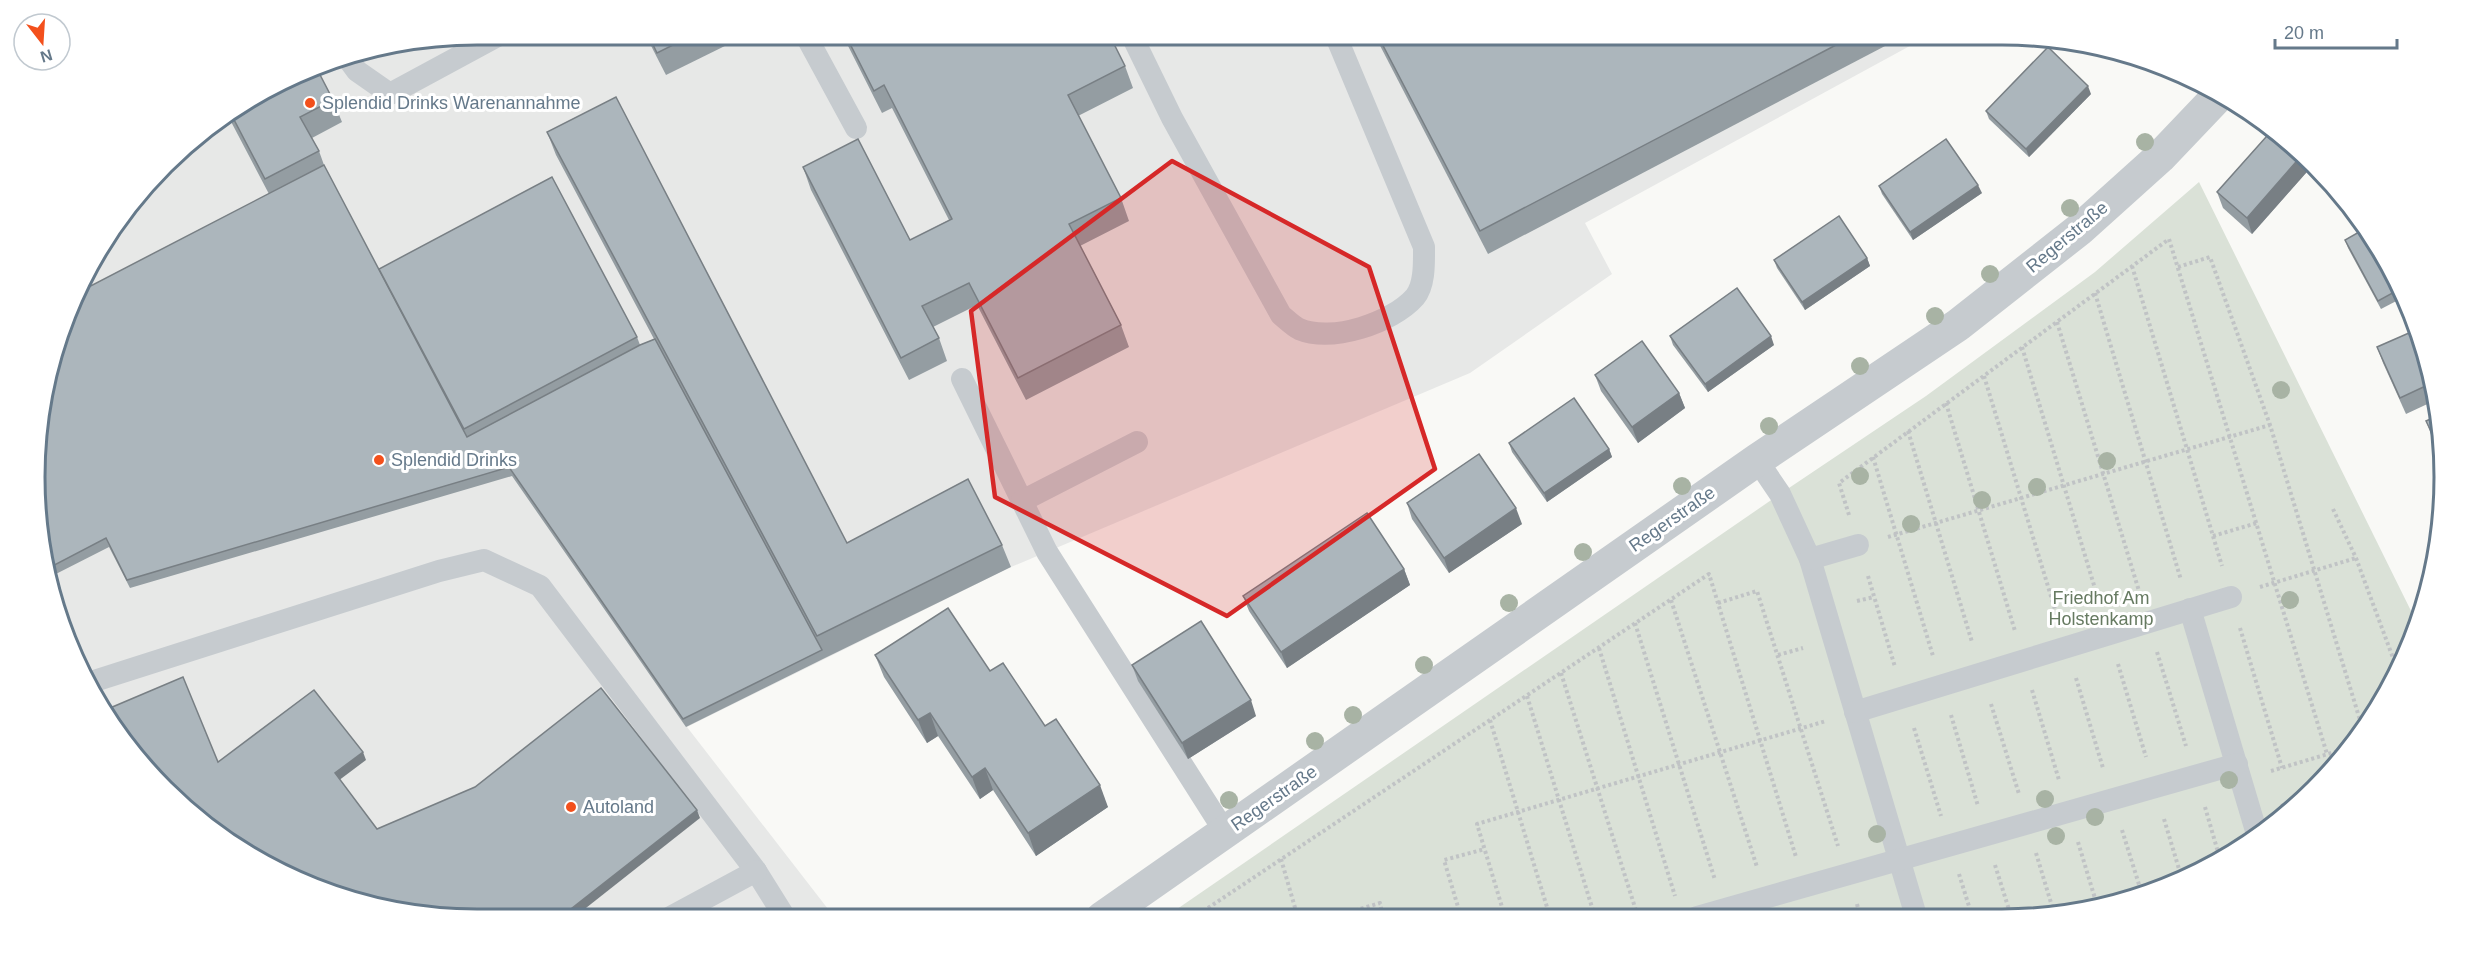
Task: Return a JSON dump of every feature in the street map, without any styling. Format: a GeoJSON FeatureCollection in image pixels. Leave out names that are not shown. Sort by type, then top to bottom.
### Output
{"type":"FeatureCollection","features":[{"type":"Feature","properties":{"kind":"street","name":"Regerstraße"},"geometry":{"type":"LineString","coordinates":[[1115,909],[1757,460],[1958,325],[2052,251],[2160,157],[2214,101]]}},
{"type":"Feature","properties":{"kind":"lane"},"geometry":{"type":"LineString","coordinates":[[352,64],[357,71],[390,94],[481,45]]}},
{"type":"Feature","properties":{"kind":"lane"},"geometry":{"type":"LineString","coordinates":[[811,45],[856,128]]}},
{"type":"Feature","properties":{"kind":"lane"},"geometry":{"type":"LineString","coordinates":[[1136,45],[1172,118],[1281,315],[1300,329],[1336,334],[1359,329],[1385,317],[1416,296],[1424,271],[1424,247],[1340,45]]}},
{"type":"Feature","properties":{"kind":"lane"},"geometry":{"type":"LineString","coordinates":[[962,379],[1047,552],[1225,832]]}},
{"type":"Feature","properties":{"kind":"lane"},"geometry":{"type":"LineString","coordinates":[[1022,501],[1137,442]]}},
{"type":"Feature","properties":{"kind":"lane"},"geometry":{"type":"LineString","coordinates":[[1757,460],[1780,494],[1809,559],[1914,909]]}},
{"type":"Feature","properties":{"kind":"lane"},"geometry":{"type":"LineString","coordinates":[[1809,559],[1858,545]]}},
{"type":"Feature","properties":{"kind":"lane"},"geometry":{"type":"LineString","coordinates":[[96,680],[439,571],[483,560],[540,586],[756,871],[780,909]]}},
{"type":"Feature","properties":{"kind":"lane"},"geometry":{"type":"LineString","coordinates":[[1856,712],[2231,597]]}},
{"type":"Feature","properties":{"kind":"lane"},"geometry":{"type":"LineString","coordinates":[[2190,609],[2256,826]]}},
{"type":"Feature","properties":{"kind":"lane"},"geometry":{"type":"LineString","coordinates":[[1724,909],[1899,860],[2239,772]]}},
{"type":"Feature","properties":{"kind":"lane"},"geometry":{"type":"LineString","coordinates":[[686,909],[756,871]]}},
{"type":"Feature","properties":{"kind":"path"},"geometry":{"type":"LineString","coordinates":[[1839,483],[2169,238],[2327,754]]}},
{"type":"Feature","properties":{"kind":"path"},"geometry":{"type":"LineString","coordinates":[[2178,268],[2210,257],[2270,425],[2360,719]]}},
{"type":"Feature","properties":{"kind":"path"},"geometry":{"type":"LineString","coordinates":[[2132,266],[2282,768]]}},
{"type":"Feature","properties":{"kind":"path"},"geometry":{"type":"LineString","coordinates":[[2096,293],[2190,609]]}},
{"type":"Feature","properties":{"kind":"path"},"geometry":{"type":"LineString","coordinates":[[1858,545],[2270,425]]}},
{"type":"Feature","properties":{"kind":"path"},"geometry":{"type":"LineString","coordinates":[[2333,509],[2356,558],[2393,659]]}},
{"type":"Feature","properties":{"kind":"path"},"geometry":{"type":"LineString","coordinates":[[2213,536],[2257,523]]}},
{"type":"Feature","properties":{"kind":"path"},"geometry":{"type":"LineString","coordinates":[[2231,597],[2356,558]]}},
{"type":"Feature","properties":{"kind":"path"},"geometry":{"type":"LineString","coordinates":[[1206,909],[1710,574],[1805,886]]}},
{"type":"Feature","properties":{"kind":"path"},"geometry":{"type":"LineString","coordinates":[[1718,603],[1757,591],[1858,909]]}},
{"type":"Feature","properties":{"kind":"path"},"geometry":{"type":"LineString","coordinates":[[1671,600],[1767,897]]}},
{"type":"Feature","properties":{"kind":"path"},"geometry":{"type":"LineString","coordinates":[[1635,623],[1724,909]]}},
{"type":"Feature","properties":{"kind":"path"},"geometry":{"type":"LineString","coordinates":[[1599,648],[1638,776],[1686,909]]}},
{"type":"Feature","properties":{"kind":"path"},"geometry":{"type":"LineString","coordinates":[[1561,672],[1635,909]]}},
{"type":"Feature","properties":{"kind":"path"},"geometry":{"type":"LineString","coordinates":[[1527,696],[1593,909]]}},
{"type":"Feature","properties":{"kind":"path"},"geometry":{"type":"LineString","coordinates":[[1503,909],[1477,824],[1856,712]]}},
{"type":"Feature","properties":{"kind":"path"},"geometry":{"type":"LineString","coordinates":[[1490,720],[1548,909]]}},
{"type":"Feature","properties":{"kind":"path"},"geometry":{"type":"LineString","coordinates":[[2239,772],[2282,768],[2336,752]]}},
{"type":"Feature","properties":{"kind":"path"},"geometry":{"type":"LineString","coordinates":[[1459,909],[1444,860],[1485,849]]}},
{"type":"Feature","properties":{"kind":"path"},"geometry":{"type":"LineString","coordinates":[[1281,859],[1295,909]]}},
{"type":"Feature","properties":{"kind":"path"},"geometry":{"type":"LineString","coordinates":[[1360,909],[1380,903],[1381,909]]}},
{"type":"Feature","properties":{"kind":"highlighted area"},"geometry":{"type":"Polygon","coordinates":[[[1172,161],[1369,267],[1435,469],[1227,616],[995,497],[971,311],[1172,161]]]}},
{"type":"Feature","properties":{"kind":"shaded area"},"geometry":{"type":"Polygon","coordinates":[[[477,45],[1912,45],[1585,223],[1612,274],[1470,373],[1011,567],[687,727],[828,909],[457,908],[130,734],[103,693],[68,616],[53,561],[47,510],[55,386],[60,365],[68,338],[90,286],[103,261],[134,214],[152,192],[192,152],[214,134],[261,103],[338,68],[393,53],[477,45]]]}},
{"type":"Feature","properties":{"kind":"green space","name":"Friedhof Am Holstenkamp"},"geometry":{"type":"Polygon","coordinates":[[[2199,182],[2412,613],[2401,642],[2376,693],[2345,740],[2327,762],[2287,802],[2242,836],[2193,864],[2141,886],[2086,901],[2030,908],[1177,909],[1926,396],[2095,272],[2199,182]]]}},
{"type":"Feature","properties":{"kind":"building"},"geometry":{"type":"Polygon","coordinates":[[[653,45],[673,45],[657,53],[653,45]]]}},
{"type":"Feature","properties":{"kind":"building"},"geometry":{"type":"Polygon","coordinates":[[[851,45],[1114,45],[1125,66],[1068,95],[1121,198],[1069,224],[1121,325],[1018,378],[969,283],[922,306],[939,338],[901,358],[803,167],[858,139],[910,240],[952,219],[884,85],[874,91],[851,45]]]}},
{"type":"Feature","properties":{"kind":"building"},"geometry":{"type":"Polygon","coordinates":[[[1383,45],[1836,45],[1480,231],[1383,45]]]}},
{"type":"Feature","properties":{"kind":"building"},"geometry":{"type":"Polygon","coordinates":[[[2047,48],[2088,86],[2026,149],[1986,111],[2047,48]]]}},
{"type":"Feature","properties":{"kind":"building"},"geometry":{"type":"Polygon","coordinates":[[[320,75],[333,100],[300,117],[319,151],[265,179],[234,120],[261,103],[320,75]]]}},
{"type":"Feature","properties":{"kind":"building"},"geometry":{"type":"Polygon","coordinates":[[[616,97],[847,543],[968,479],[1002,545],[817,636],[547,132],[616,97]]]}},
{"type":"Feature","properties":{"kind":"building"},"geometry":{"type":"Polygon","coordinates":[[[2267,136],[2296,161],[2247,218],[2217,192],[2267,136]]]}},
{"type":"Feature","properties":{"kind":"building"},"geometry":{"type":"Polygon","coordinates":[[[1946,139],[1978,185],[1910,232],[1879,186],[1946,139]]]}},
{"type":"Feature","properties":{"kind":"building","name":"Splendid Drinks"},"geometry":{"type":"Polygon","coordinates":[[[324,165],[467,437],[655,339],[822,650],[683,719],[509,467],[127,580],[106,538],[54,565],[46,505],[45,477],[49,421],[53,393],[68,338],[90,286],[324,165]]]}},
{"type":"Feature","properties":{"kind":"building"},"geometry":{"type":"Polygon","coordinates":[[[552,177],[637,337],[464,429],[379,269],[552,177]]]}},
{"type":"Feature","properties":{"kind":"building"},"geometry":{"type":"Polygon","coordinates":[[[1839,216],[1867,258],[1802,302],[1774,260],[1839,216]]]}},
{"type":"Feature","properties":{"kind":"building"},"geometry":{"type":"Polygon","coordinates":[[[2358,233],[2392,293],[2378,301],[2345,240],[2358,233]]]}},
{"type":"Feature","properties":{"kind":"building"},"geometry":{"type":"Polygon","coordinates":[[[1737,288],[1771,336],[1705,384],[1670,336],[1737,288]]]}},
{"type":"Feature","properties":{"kind":"building"},"geometry":{"type":"Polygon","coordinates":[[[2409,333],[2424,387],[2400,398],[2377,347],[2409,333]]]}},
{"type":"Feature","properties":{"kind":"building"},"geometry":{"type":"Polygon","coordinates":[[[1642,341],[1679,393],[1632,427],[1595,375],[1642,341]]]}},
{"type":"Feature","properties":{"kind":"building"},"geometry":{"type":"Polygon","coordinates":[[[1574,398],[1609,449],[1544,493],[1509,443],[1574,398]]]}},
{"type":"Feature","properties":{"kind":"building"},"geometry":{"type":"Polygon","coordinates":[[[2430,419],[2431,432],[2426,421],[2430,419]]]}},
{"type":"Feature","properties":{"kind":"building"},"geometry":{"type":"Polygon","coordinates":[[[1479,454],[1516,508],[1444,558],[1407,503],[1479,454]]]}},
{"type":"Feature","properties":{"kind":"building"},"geometry":{"type":"Polygon","coordinates":[[[1367,513],[1404,569],[1281,652],[1243,596],[1367,513]]]}},
{"type":"Feature","properties":{"kind":"building"},"geometry":{"type":"Polygon","coordinates":[[[948,608],[990,671],[1003,663],[1045,726],[1056,719],[1100,785],[1028,833],[985,768],[972,777],[930,713],[918,720],[875,655],[948,608]]]}},
{"type":"Feature","properties":{"kind":"building"},"geometry":{"type":"Polygon","coordinates":[[[1201,621],[1251,700],[1182,743],[1132,665],[1201,621]]]}},
{"type":"Feature","properties":{"kind":"building","name":"Autoland"},"geometry":{"type":"Polygon","coordinates":[[[183,677],[218,762],[314,690],[363,752],[335,773],[377,829],[475,787],[601,688],[697,810],[571,909],[449,908],[393,901],[338,886],[312,876],[261,851],[237,836],[192,802],[152,762],[112,707],[183,677]]]}},
{"type":"Feature","properties":{"kind":"place","name":"Splendid Drinks Warenannahme"},"geometry":{"type":"Point","coordinates":[310,103]}},
{"type":"Feature","properties":{"kind":"place","name":"Splendid Drinks"},"geometry":{"type":"Point","coordinates":[379,460]}},
{"type":"Feature","properties":{"kind":"place","name":"Autoland"},"geometry":{"type":"Point","coordinates":[571,807]}}]}
